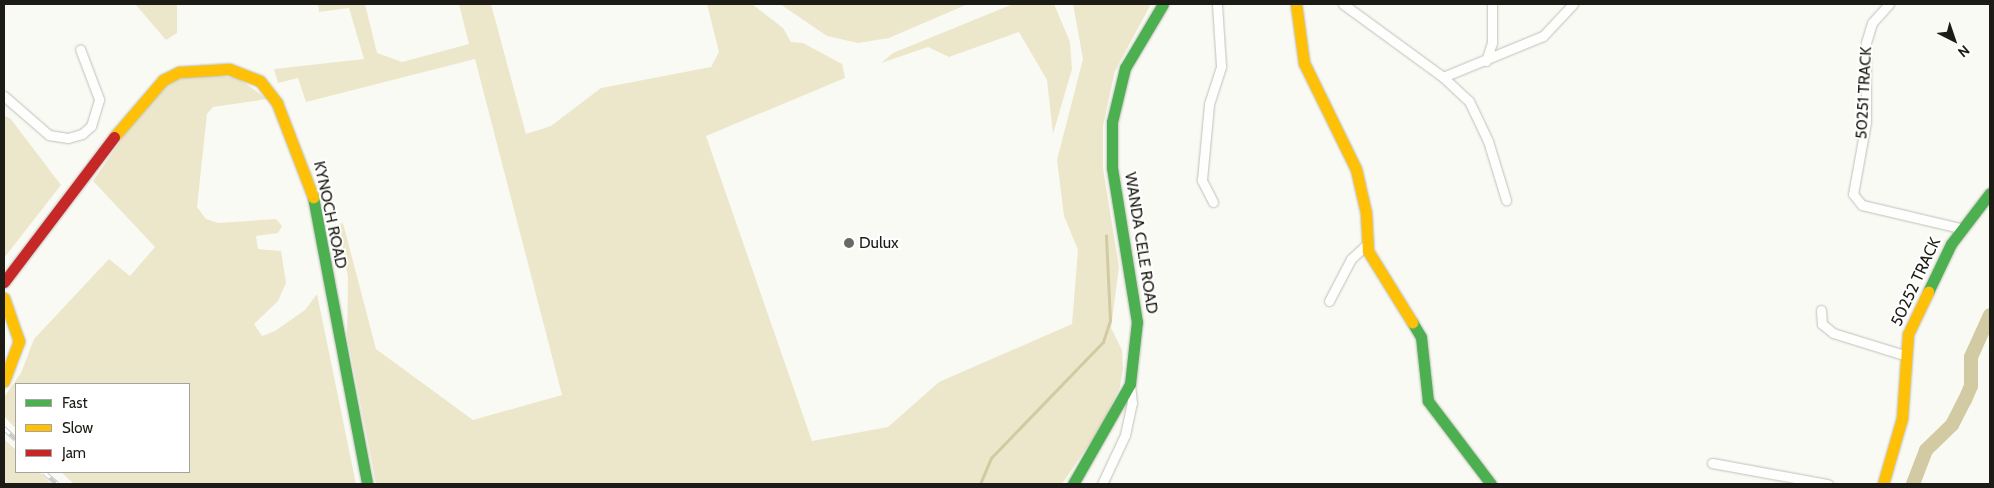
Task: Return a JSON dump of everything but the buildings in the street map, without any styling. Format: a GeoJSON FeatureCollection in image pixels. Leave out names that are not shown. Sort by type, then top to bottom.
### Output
{"type":"FeatureCollection","features":[{"type":"Feature","properties":{"kind":"street","name":"WANDA CELE ROAD"},"geometry":{"type":"LineString","coordinates":[[1073,484],[1107,433],[1130,384],[1137,322],[1112,166],[1112,122],[1125,68],[1163,4]]}},
{"type":"Feature","properties":{"kind":"street"},"geometry":{"type":"LineString","coordinates":[[1213,202],[1202,180],[1209,104],[1221,66],[1217,4]]}},
{"type":"Feature","properties":{"kind":"street"},"geometry":{"type":"LineString","coordinates":[[1296,4],[1304,63],[1356,169],[1366,212],[1367,244],[1374,263],[1421,337],[1430,407],[1491,484]]}},
{"type":"Feature","properties":{"kind":"street"},"geometry":{"type":"LineString","coordinates":[[1343,4],[1443,77],[1472,106],[1506,200]]}},
{"type":"Feature","properties":{"kind":"street"},"geometry":{"type":"LineString","coordinates":[[1486,61],[1492,43],[1492,4]]}},
{"type":"Feature","properties":{"kind":"street"},"geometry":{"type":"LineString","coordinates":[[1443,77],[1544,36],[1574,4]]}},
{"type":"Feature","properties":{"kind":"street","name":"50251 TRACK"},"geometry":{"type":"LineString","coordinates":[[1889,4],[1872,24],[1866,43],[1866,122],[1853,194],[1862,205],[1960,228]]}},
{"type":"Feature","properties":{"kind":"street"},"geometry":{"type":"LineString","coordinates":[[4,96],[49,135],[68,138],[82,134],[91,126],[99,99],[80,49]]}},
{"type":"Feature","properties":{"kind":"street","name":"KYNOCH ROAD"},"geometry":{"type":"LineString","coordinates":[[4,282],[143,99],[164,80],[179,72],[214,68],[229,69],[260,81],[277,103],[309,178],[367,484]]}},
{"type":"Feature","properties":{"kind":"street","name":"50252 TRACK"},"geometry":{"type":"LineString","coordinates":[[1883,484],[1902,418],[1904,355],[1913,320],[1960,228],[1990,193]]}},
{"type":"Feature","properties":{"kind":"street"},"geometry":{"type":"LineString","coordinates":[[1329,301],[1351,259],[1367,244]]}},
{"type":"Feature","properties":{"kind":"street"},"geometry":{"type":"LineString","coordinates":[[4,298],[16,322],[18,341],[4,381]]}},
{"type":"Feature","properties":{"kind":"street"},"geometry":{"type":"LineString","coordinates":[[1822,310],[1822,324],[1833,333],[1904,355]]}},
{"type":"Feature","properties":{"kind":"street"},"geometry":{"type":"LineString","coordinates":[[1102,484],[1125,435],[1132,403],[1130,384]]}},
{"type":"Feature","properties":{"kind":"street"},"geometry":{"type":"LineString","coordinates":[[1712,463],[1828,484]]}},
{"type":"Feature","properties":{"kind":"shaded area"},"geometry":{"type":"Polygon","coordinates":[[[135,4],[177,4],[177,33],[166,40],[135,4]]]}},
{"type":"Feature","properties":{"kind":"shaded area"},"geometry":{"type":"Polygon","coordinates":[[[318,4],[365,4],[377,53],[402,62],[469,44],[459,4],[491,4],[526,134],[551,126],[601,88],[711,67],[719,52],[707,4],[752,4],[783,28],[791,42],[803,43],[842,64],[845,78],[706,136],[812,441],[888,427],[939,382],[1072,324],[1078,250],[1064,216],[1057,160],[1083,59],[1073,4],[1151,4],[1115,71],[1103,126],[1103,168],[1119,267],[1111,328],[1122,350],[1123,369],[1120,387],[1102,425],[1062,484],[376,484],[347,335],[348,278],[339,224],[343,223],[376,349],[473,420],[562,395],[475,59],[306,102],[298,78],[278,83],[274,69],[364,59],[349,8],[319,12],[318,4]]]}},
{"type":"Feature","properties":{"kind":"shaded area"},"geometry":{"type":"Polygon","coordinates":[[[780,4],[968,4],[889,38],[858,43],[827,36],[780,4]]]}},
{"type":"Feature","properties":{"kind":"shaded area"},"geometry":{"type":"Polygon","coordinates":[[[1013,4],[1054,4],[1070,42],[1072,69],[1053,134],[1047,80],[1019,32],[949,57],[928,47],[881,63],[893,53],[1013,4]]]}},
{"type":"Feature","properties":{"kind":"shaded area"},"geometry":{"type":"Polygon","coordinates":[[[195,74],[238,78],[267,99],[213,107],[207,114],[197,207],[206,219],[218,223],[276,219],[282,226],[278,233],[256,236],[258,249],[281,251],[286,283],[278,301],[254,324],[262,336],[275,331],[305,310],[317,294],[356,484],[74,484],[62,473],[190,473],[190,383],[15,383],[15,428],[4,416],[4,397],[21,373],[34,339],[109,259],[130,276],[155,247],[93,181],[150,98],[172,81],[195,74]]]}},
{"type":"Feature","properties":{"kind":"shaded area"},"geometry":{"type":"Polygon","coordinates":[[[4,116],[10,118],[61,185],[4,258],[4,116]]]}},
{"type":"Feature","properties":{"kind":"shaded area"},"geometry":{"type":"Polygon","coordinates":[[[4,439],[15,449],[15,473],[40,473],[52,484],[4,484],[4,439]]]}},
{"type":"Feature","properties":{"kind":"waterway"},"geometry":{"type":"LineString","coordinates":[[980,484],[991,458],[1103,342],[1110,321],[1106,236]]}},
{"type":"Feature","properties":{"kind":"waterway"},"geometry":{"type":"LineString","coordinates":[[1913,484],[1926,450],[1952,425],[1965,400],[1971,386],[1971,357],[1990,315]]}},
{"type":"Feature","properties":{"kind":"railway"},"geometry":{"type":"LineString","coordinates":[[4,428],[15,438]]}},
{"type":"Feature","properties":{"kind":"railway"},"geometry":{"type":"LineString","coordinates":[[45,473],[58,484]]}},
{"type":"Feature","properties":{"kind":"traffic: fast"},"geometry":{"type":"LineString","coordinates":[[1073,484],[1130,384],[1137,322],[1112,167],[1112,122],[1125,68],[1163,4]]}},
{"type":"Feature","properties":{"kind":"traffic: fast"},"geometry":{"type":"LineString","coordinates":[[1928,292],[1951,244],[1990,193]]}},
{"type":"Feature","properties":{"kind":"traffic: fast"},"geometry":{"type":"LineString","coordinates":[[313,197],[367,484]]}},
{"type":"Feature","properties":{"kind":"traffic: fast"},"geometry":{"type":"LineString","coordinates":[[1412,322],[1421,337],[1428,401],[1491,484]]}},
{"type":"Feature","properties":{"kind":"traffic: slow"},"geometry":{"type":"LineString","coordinates":[[1296,4],[1304,63],[1356,169],[1366,213],[1368,251],[1412,322]]}},
{"type":"Feature","properties":{"kind":"traffic: slow"},"geometry":{"type":"LineString","coordinates":[[114,137],[163,80],[179,72],[229,69],[260,81],[277,103],[313,197]]}},
{"type":"Feature","properties":{"kind":"traffic: slow"},"geometry":{"type":"LineString","coordinates":[[1883,484],[1902,418],[1908,334],[1928,292]]}},
{"type":"Feature","properties":{"kind":"traffic: slow"},"geometry":{"type":"LineString","coordinates":[[4,298],[19,341],[4,381]]}},
{"type":"Feature","properties":{"kind":"traffic: jam"},"geometry":{"type":"LineString","coordinates":[[4,282],[114,137]]}},
{"type":"Feature","properties":{"kind":"place","name":"Dulux"},"geometry":{"type":"Point","coordinates":[849,243]}}]}
